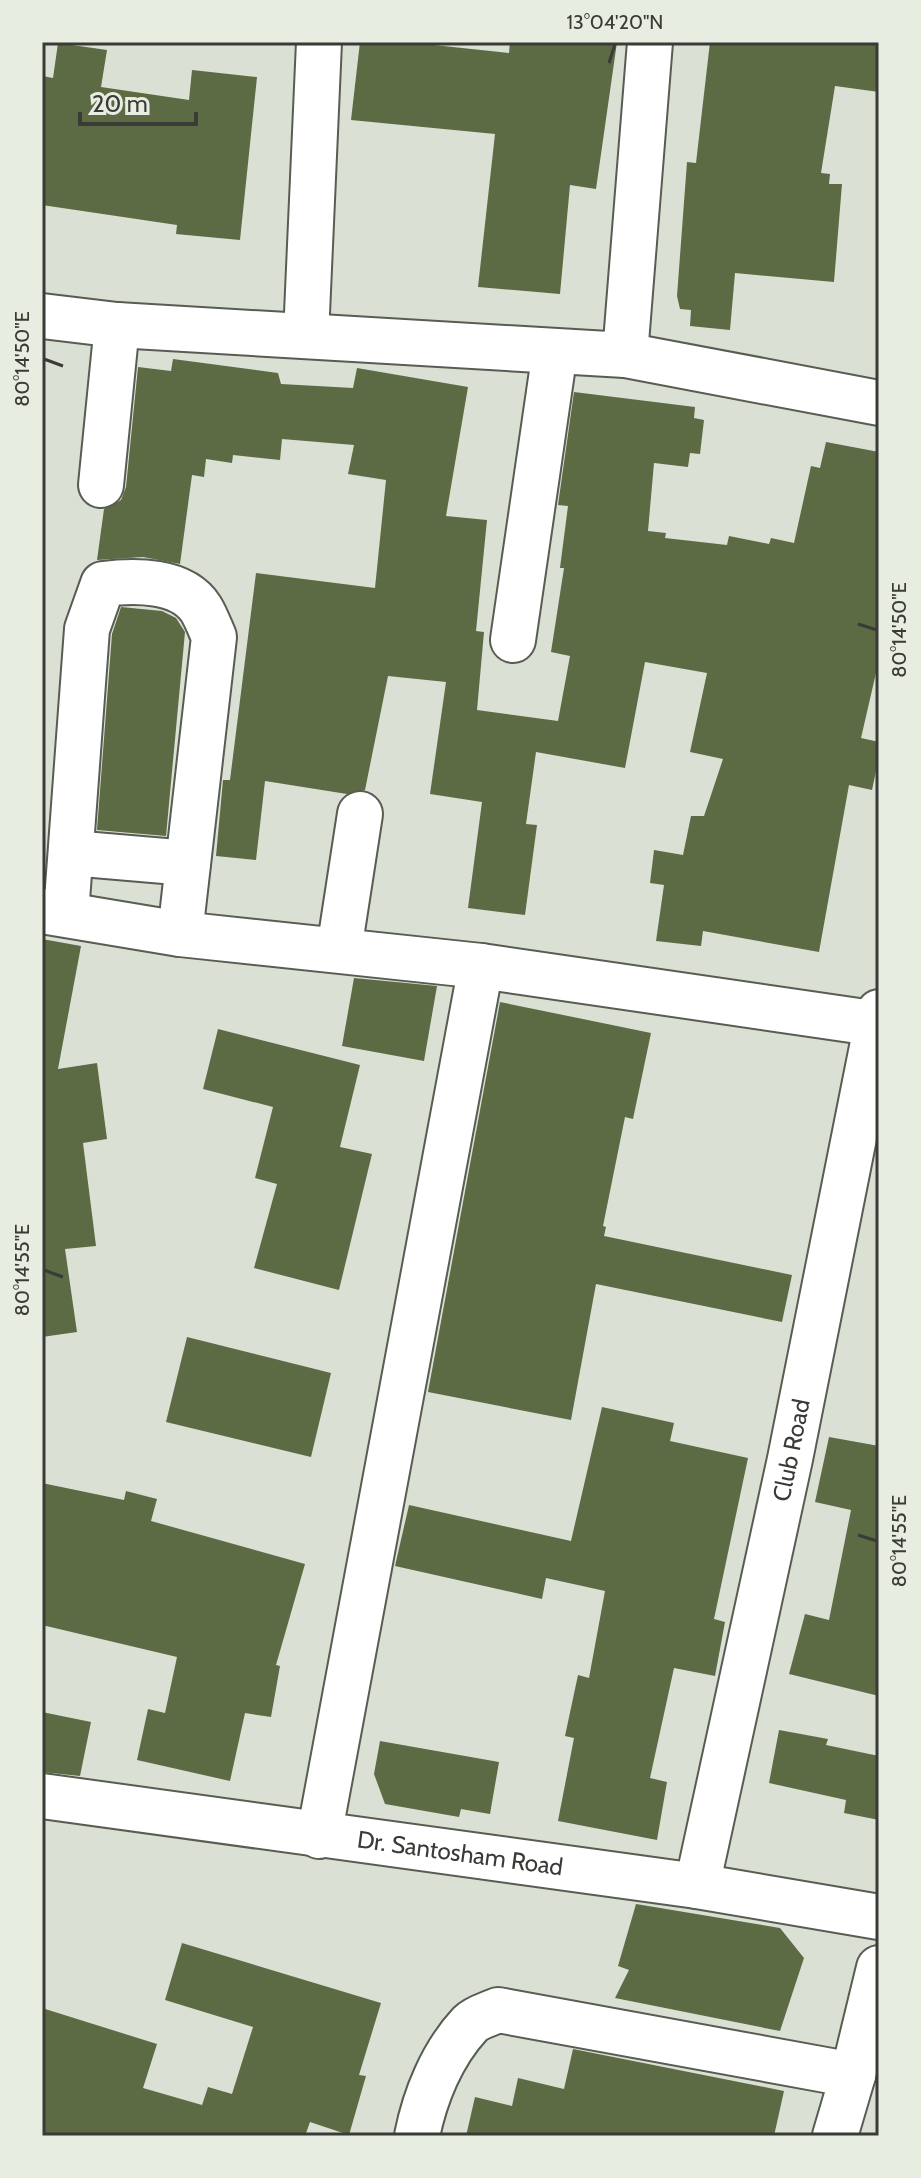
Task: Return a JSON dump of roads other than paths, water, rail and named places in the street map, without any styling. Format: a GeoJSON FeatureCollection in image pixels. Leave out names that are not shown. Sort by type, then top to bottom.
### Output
{"type":"FeatureCollection","features":[{"type":"Feature","properties":{"kind":"street"},"geometry":{"type":"LineString","coordinates":[[306,336],[319,42]]}},
{"type":"Feature","properties":{"kind":"street"},"geometry":{"type":"LineString","coordinates":[[625,355],[650,42]]}},
{"type":"Feature","properties":{"kind":"street"},"geometry":{"type":"LineString","coordinates":[[42,316],[117,325],[625,355],[879,403]]}},
{"type":"Feature","properties":{"kind":"street"},"geometry":{"type":"LineString","coordinates":[[101,485],[117,325]]}},
{"type":"Feature","properties":{"kind":"street"},"geometry":{"type":"LineString","coordinates":[[513,640],[555,351]]}},
{"type":"Feature","properties":{"kind":"street"},"geometry":{"type":"LineString","coordinates":[[180,934],[214,637],[200,607],[179,588],[124,581],[103,584],[87,629],[71,853],[54,912],[180,934],[481,966],[878,1020]]}},
{"type":"Feature","properties":{"kind":"street"},"geometry":{"type":"LineString","coordinates":[[339,950],[360,814]]}},
{"type":"Feature","properties":{"kind":"street"},"geometry":{"type":"LineString","coordinates":[[71,853],[188,863]]}},
{"type":"Feature","properties":{"kind":"street"},"geometry":{"type":"LineString","coordinates":[[319,1836],[481,966]]}},
{"type":"Feature","properties":{"kind":"street","name":"Club Road"},"geometry":{"type":"LineString","coordinates":[[697,1886],[790,1459],[878,1020]]}},
{"type":"Feature","properties":{"kind":"street","name":"Dr. Santosham Road"},"geometry":{"type":"LineString","coordinates":[[42,1796],[697,1886],[879,1917]]}},
{"type":"Feature","properties":{"kind":"street"},"geometry":{"type":"LineString","coordinates":[[835,2136],[879,1968]]}},
{"type":"Feature","properties":{"kind":"street"},"geometry":{"type":"LineString","coordinates":[[417,2136],[425,2097],[453,2049],[472,2021],[498,2010],[853,2075]]}}]}
